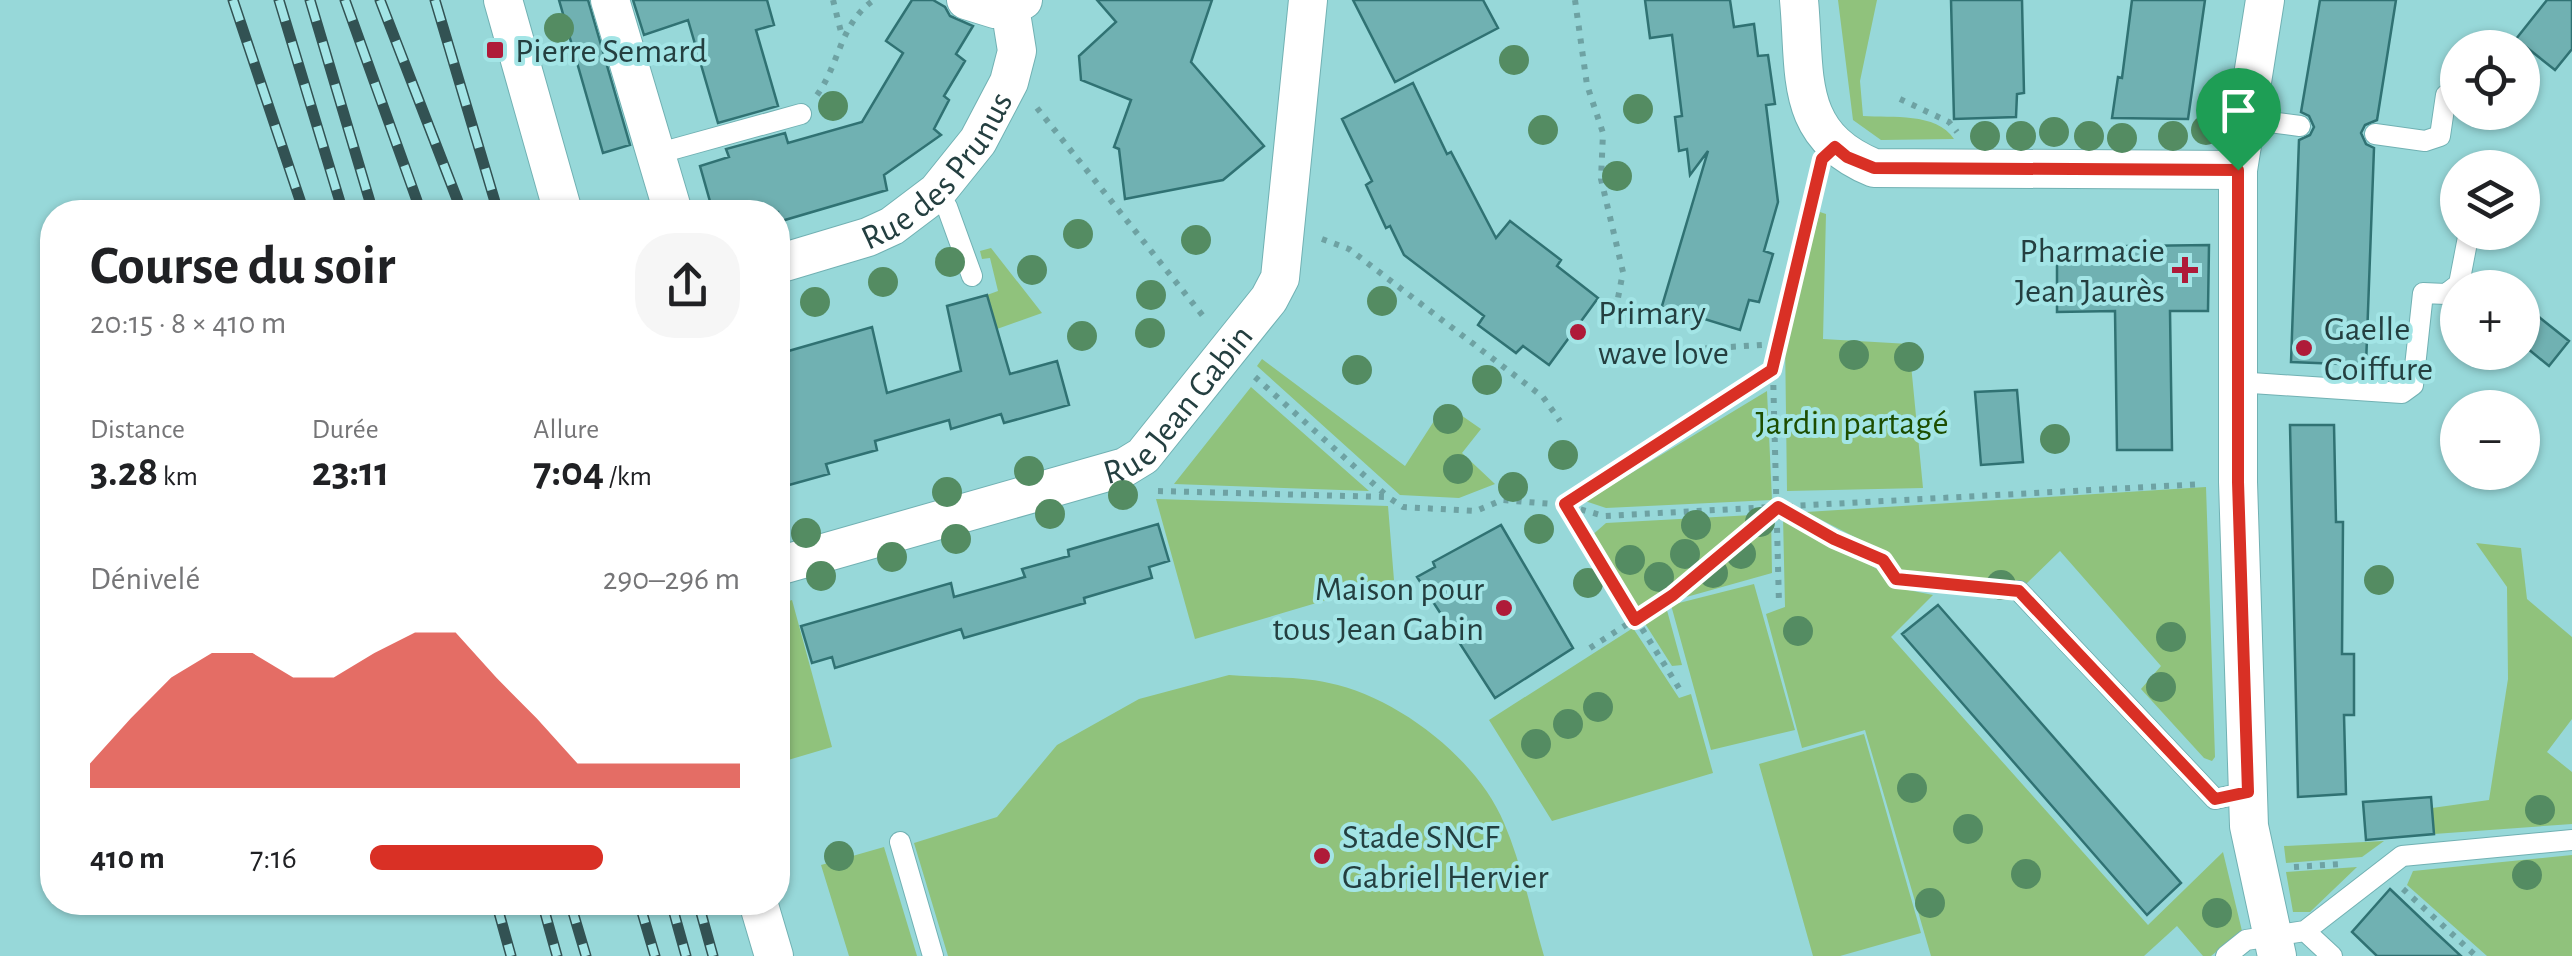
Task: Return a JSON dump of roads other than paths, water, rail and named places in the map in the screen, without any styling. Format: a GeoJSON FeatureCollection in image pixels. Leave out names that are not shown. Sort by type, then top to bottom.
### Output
{"type":"FeatureCollection","features":[{"type":"Feature","properties":{"kind":"street"},"geometry":{"type":"LineString","coordinates":[[503,0],[561,200]]}},
{"type":"Feature","properties":{"kind":"street"},"geometry":{"type":"LineString","coordinates":[[610,0],[669,200]]}},
{"type":"Feature","properties":{"kind":"street","name":"Rue des Prunus"},"geometry":{"type":"LineString","coordinates":[[790,260],[892,226],[937,192],[978,142],[1009,82],[1017,51],[1016,3],[980,7],[966,0]]}},
{"type":"Feature","properties":{"kind":"street","name":"Rue Jean Gabin"},"geometry":{"type":"LineString","coordinates":[[790,563],[1136,463],[1143,456],[1269,299],[1280,278],[1308,0]]}},
{"type":"Feature","properties":{"kind":"street"},"geometry":{"type":"LineString","coordinates":[[1799,0],[1810,111],[1835,147],[1847,157],[1874,168],[2238,170]]}},
{"type":"Feature","properties":{"kind":"street"},"geometry":{"type":"LineString","coordinates":[[2265,0],[2238,170],[2237,382],[2249,826],[2285,941]]}},
{"type":"Feature","properties":{"kind":"street"},"geometry":{"type":"LineString","coordinates":[[762,915],[774,956]]}},
{"type":"Feature","properties":{"kind":"lane"},"geometry":{"type":"LineString","coordinates":[[656,154],[801,114]]}},
{"type":"Feature","properties":{"kind":"lane"},"geometry":{"type":"LineString","coordinates":[[2246,118],[2300,126]]}},
{"type":"Feature","properties":{"kind":"lane"},"geometry":{"type":"LineString","coordinates":[[2375,134],[2425,141],[2440,136],[2441,130]]}},
{"type":"Feature","properties":{"kind":"lane"},"geometry":{"type":"LineString","coordinates":[[937,192],[947,207],[972,276]]}},
{"type":"Feature","properties":{"kind":"lane"},"geometry":{"type":"LineString","coordinates":[[2237,382],[2402,393],[2412,385],[2423,293],[2446,294],[2459,284],[2466,250]]}},
{"type":"Feature","properties":{"kind":"lane"},"geometry":{"type":"LineString","coordinates":[[2019,591],[2215,799],[2248,792]]}},
{"type":"Feature","properties":{"kind":"lane"},"geometry":{"type":"LineString","coordinates":[[2285,941],[2402,856],[2572,840]]}},
{"type":"Feature","properties":{"kind":"lane"},"geometry":{"type":"LineString","coordinates":[[900,842],[933,956]]}},
{"type":"Feature","properties":{"kind":"lane"},"geometry":{"type":"LineString","coordinates":[[2226,956],[2246,940],[2285,941],[2332,956]]}},
{"type":"Feature","properties":{"kind":"railway"},"geometry":{"type":"LineString","coordinates":[[233,0],[300,200]]}},
{"type":"Feature","properties":{"kind":"railway"},"geometry":{"type":"LineString","coordinates":[[279,0],[339,200]]}},
{"type":"Feature","properties":{"kind":"railway"},"geometry":{"type":"LineString","coordinates":[[310,0],[369,200]]}},
{"type":"Feature","properties":{"kind":"railway"},"geometry":{"type":"LineString","coordinates":[[345,0],[417,200]]}},
{"type":"Feature","properties":{"kind":"railway"},"geometry":{"type":"LineString","coordinates":[[380,0],[457,200]]}},
{"type":"Feature","properties":{"kind":"railway"},"geometry":{"type":"LineString","coordinates":[[435,0],[494,200]]}},
{"type":"Feature","properties":{"kind":"railway"},"geometry":{"type":"LineString","coordinates":[[500,915],[511,956]]}},
{"type":"Feature","properties":{"kind":"railway"},"geometry":{"type":"LineString","coordinates":[[546,915],[557,956]]}},
{"type":"Feature","properties":{"kind":"railway"},"geometry":{"type":"LineString","coordinates":[[574,915],[586,956]]}},
{"type":"Feature","properties":{"kind":"railway"},"geometry":{"type":"LineString","coordinates":[[643,915],[655,956]]}},
{"type":"Feature","properties":{"kind":"railway"},"geometry":{"type":"LineString","coordinates":[[675,915],[686,956]]}},
{"type":"Feature","properties":{"kind":"railway"},"geometry":{"type":"LineString","coordinates":[[702,915],[713,956]]}},
{"type":"Feature","properties":{"kind":"place","name":"Pierre Semard"},"geometry":{"type":"Point","coordinates":[495,50]}},
{"type":"Feature","properties":{"kind":"place","name":"Pharmacie Jean Jaurès"},"geometry":{"type":"Point","coordinates":[2185,270]}},
{"type":"Feature","properties":{"kind":"place","name":"Primary wave love"},"geometry":{"type":"Point","coordinates":[1578,332]}},
{"type":"Feature","properties":{"kind":"place","name":"Gaelle Coiffure"},"geometry":{"type":"Point","coordinates":[2304,348]}},
{"type":"Feature","properties":{"kind":"place","name":"Maison pour tous Jean Gabin"},"geometry":{"type":"Point","coordinates":[1504,608]}},
{"type":"Feature","properties":{"kind":"place","name":"Stade SNCF Gabriel Hervier"},"geometry":{"type":"Point","coordinates":[1322,856]}},
{"type":"Feature","properties":{"kind":"park label","name":"Jardin partagé"},"geometry":{"type":"Point","coordinates":[1852,422]}}]}
